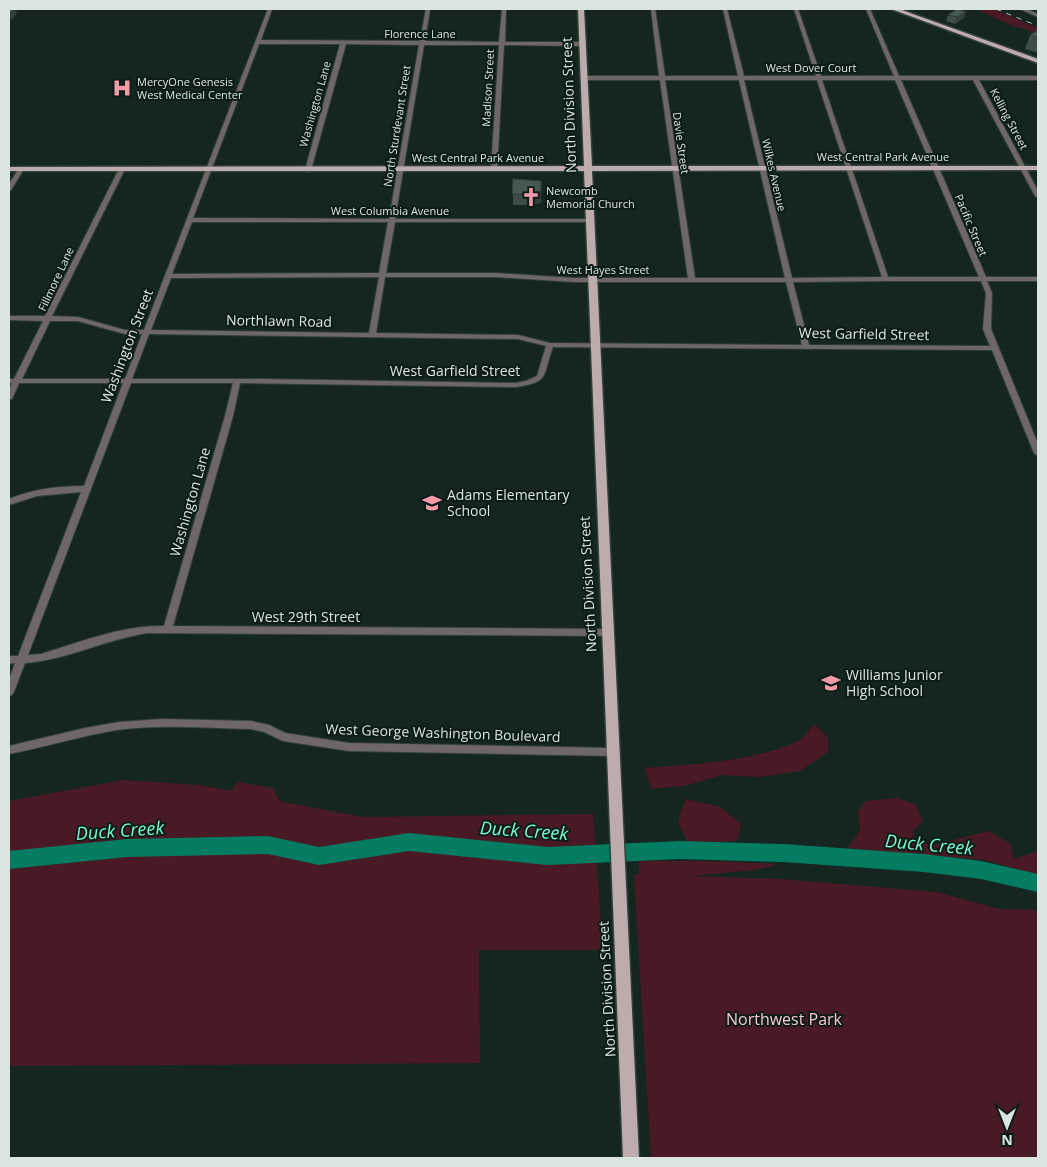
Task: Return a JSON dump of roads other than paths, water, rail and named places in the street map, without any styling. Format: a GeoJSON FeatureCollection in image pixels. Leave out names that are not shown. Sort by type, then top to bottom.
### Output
{"type":"FeatureCollection","features":[{"type":"Feature","properties":{"kind":"main road","name":"North Division Street"},"geometry":{"type":"LineString","coordinates":[[581,9],[615,829],[631,1158]]}},
{"type":"Feature","properties":{"kind":"main road"},"geometry":{"type":"LineString","coordinates":[[894,9],[1038,61]]}},
{"type":"Feature","properties":{"kind":"main road","name":"West Central Park Avenue"},"geometry":{"type":"LineString","coordinates":[[9,169],[1038,168]]}},
{"type":"Feature","properties":{"kind":"street","name":"Washington Street"},"geometry":{"type":"LineString","coordinates":[[9,692],[270,9]]}},
{"type":"Feature","properties":{"kind":"street","name":"North Sturdevant Street"},"geometry":{"type":"LineString","coordinates":[[372,335],[420,44],[428,9]]}},
{"type":"Feature","properties":{"kind":"street","name":"Madison Street"},"geometry":{"type":"LineString","coordinates":[[494,169],[504,9]]}},
{"type":"Feature","properties":{"kind":"street","name":"Davie Street"},"geometry":{"type":"LineString","coordinates":[[654,9],[662,77],[692,280]]}},
{"type":"Feature","properties":{"kind":"street","name":"Wilkes Avenue"},"geometry":{"type":"LineString","coordinates":[[725,9],[806,346]]}},
{"type":"Feature","properties":{"kind":"street"},"geometry":{"type":"LineString","coordinates":[[796,9],[886,280]]}},
{"type":"Feature","properties":{"kind":"street","name":"Pacific Street"},"geometry":{"type":"LineString","coordinates":[[868,9],[989,294],[987,329],[1038,453]]}},
{"type":"Feature","properties":{"kind":"street"},"geometry":{"type":"LineString","coordinates":[[1022,9],[1038,16]]}},
{"type":"Feature","properties":{"kind":"street","name":"Florence Lane"},"geometry":{"type":"LineString","coordinates":[[257,42],[583,44]]}},
{"type":"Feature","properties":{"kind":"street","name":"Washington Lane"},"geometry":{"type":"LineString","coordinates":[[308,170],[343,44]]}},
{"type":"Feature","properties":{"kind":"street","name":"West Dover Court"},"geometry":{"type":"LineString","coordinates":[[584,78],[1038,78]]}},
{"type":"Feature","properties":{"kind":"street","name":"Kelling Street"},"geometry":{"type":"LineString","coordinates":[[975,78],[1038,196]]}},
{"type":"Feature","properties":{"kind":"street"},"geometry":{"type":"LineString","coordinates":[[9,189],[21,169]]}},
{"type":"Feature","properties":{"kind":"street","name":"Fillmore Lane"},"geometry":{"type":"LineString","coordinates":[[9,397],[122,169]]}},
{"type":"Feature","properties":{"kind":"street","name":"West Columbia Avenue"},"geometry":{"type":"LineString","coordinates":[[189,220],[591,220]]}},
{"type":"Feature","properties":{"kind":"street","name":"West Hayes Street"},"geometry":{"type":"LineString","coordinates":[[167,276],[495,275],[593,280],[1038,279]]}},
{"type":"Feature","properties":{"kind":"street","name":"Northlawn Road"},"geometry":{"type":"LineString","coordinates":[[9,318],[78,319],[115,331],[518,337],[550,345]]}},
{"type":"Feature","properties":{"kind":"street","name":"West Garfield Street"},"geometry":{"type":"LineString","coordinates":[[9,381],[237,381],[516,385],[536,381],[542,374],[544,356],[550,345],[995,348]]}},
{"type":"Feature","properties":{"kind":"street","name":"Washington Lane"},"geometry":{"type":"LineString","coordinates":[[167,630],[229,416],[237,381]]}},
{"type":"Feature","properties":{"kind":"street"},"geometry":{"type":"LineString","coordinates":[[9,502],[30,494],[68,489],[86,489]]}},
{"type":"Feature","properties":{"kind":"street","name":"West 29th Street"},"geometry":{"type":"LineString","coordinates":[[9,660],[41,658],[128,632],[167,630],[607,633]]}},
{"type":"Feature","properties":{"kind":"street","name":"West George Washington Boulevard"},"geometry":{"type":"LineString","coordinates":[[9,750],[85,732],[119,726],[162,723],[266,728],[283,737],[349,747],[612,752]]}},
{"type":"Feature","properties":{"kind":"waterway","name":"Duck Creek"},"geometry":{"type":"LineString","coordinates":[[9,860],[127,848],[268,845],[319,856],[409,842],[548,856],[680,850],[783,853],[924,863],[981,870],[1038,883]]}},
{"type":"Feature","properties":{"kind":"railway"},"geometry":{"type":"LineString","coordinates":[[996,9],[1038,26]]}},
{"type":"Feature","properties":{"kind":"place","name":"MercyOne Genesis West Medical Center"},"geometry":{"type":"Point","coordinates":[122,88]}},
{"type":"Feature","properties":{"kind":"place","name":"Newcomb Memorial Church"},"geometry":{"type":"Point","coordinates":[531,197]}},
{"type":"Feature","properties":{"kind":"place","name":"Adams Elementary School"},"geometry":{"type":"Point","coordinates":[432,503]}},
{"type":"Feature","properties":{"kind":"place","name":"Williams Junior High School"},"geometry":{"type":"Point","coordinates":[831,683]}},
{"type":"Feature","properties":{"kind":"park label","name":"Northwest Park"},"geometry":{"type":"Point","coordinates":[784,1019]}}]}
